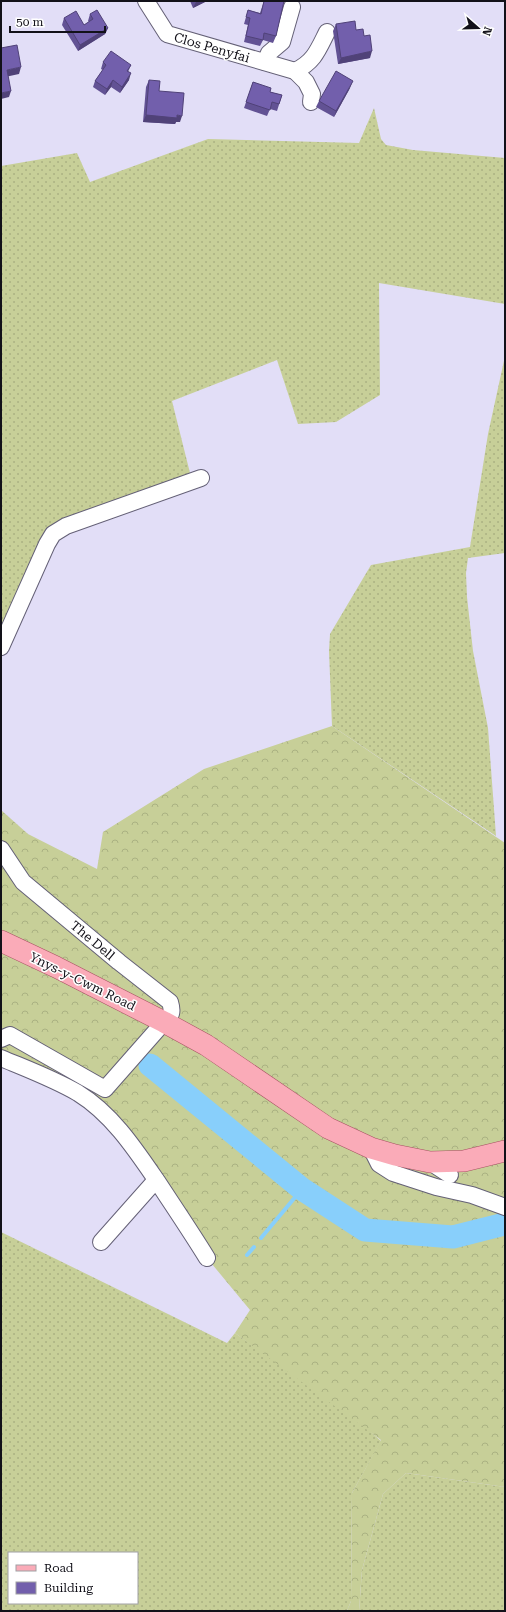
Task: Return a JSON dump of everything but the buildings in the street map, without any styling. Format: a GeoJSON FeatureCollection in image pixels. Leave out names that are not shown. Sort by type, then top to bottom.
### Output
{"type":"FeatureCollection","features":[{"type":"Feature","properties":{"kind":"main road","name":"Ynys-y-Cwm Road"},"geometry":{"type":"LineString","coordinates":[[1,941],[56,966],[206,1045],[328,1128],[370,1148],[430,1162],[464,1161],[505,1151]]}},
{"type":"Feature","properties":{"kind":"street","name":"Clos Penyfai"},"geometry":{"type":"LineString","coordinates":[[146,1],[167,34],[295,71]]}},
{"type":"Feature","properties":{"kind":"street"},"geometry":{"type":"LineString","coordinates":[[265,62],[269,53],[282,42],[292,7]]}},
{"type":"Feature","properties":{"kind":"street"},"geometry":{"type":"LineString","coordinates":[[311,102],[312,94],[306,82],[295,71],[305,66],[315,55],[327,32]]}},
{"type":"Feature","properties":{"kind":"street"},"geometry":{"type":"LineString","coordinates":[[1,647],[33,573],[53,534],[66,526],[201,478]]}},
{"type":"Feature","properties":{"kind":"street","name":"The Dell"},"geometry":{"type":"LineString","coordinates":[[3,852],[23,882],[119,962],[170,1002],[173,1010],[171,1016],[164,1022]]}},
{"type":"Feature","properties":{"kind":"street"},"geometry":{"type":"LineString","coordinates":[[4,1036],[105,1089],[164,1022]]}},
{"type":"Feature","properties":{"kind":"street"},"geometry":{"type":"LineString","coordinates":[[1,1058],[56,1081],[79,1094],[105,1115],[126,1137],[207,1258]]}},
{"type":"Feature","properties":{"kind":"street"},"geometry":{"type":"LineString","coordinates":[[370,1148],[379,1164],[393,1173],[436,1187],[472,1195],[505,1206]]}},
{"type":"Feature","properties":{"kind":"street"},"geometry":{"type":"LineString","coordinates":[[430,1162],[452,1177],[474,1187],[505,1206]]}},
{"type":"Feature","properties":{"kind":"street"},"geometry":{"type":"LineString","coordinates":[[101,1242],[156,1180]]}},
{"type":"Feature","properties":{"kind":"green space"},"geometry":{"type":"Polygon","coordinates":[[[374,108],[381,139],[386,145],[413,150],[505,158],[505,304],[379,283],[380,395],[336,422],[298,424],[277,360],[172,401],[192,481],[53,534],[1,647],[1,166],[77,153],[90,182],[208,139],[359,143],[374,108]]]}},
{"type":"Feature","properties":{"kind":"green space"},"geometry":{"type":"Polygon","coordinates":[[[505,356],[505,553],[468,558],[466,573],[473,651],[488,728],[496,836],[332,726],[329,651],[330,634],[371,565],[470,547],[488,434],[505,356]]]}},
{"type":"Feature","properties":{"kind":"green space"},"geometry":{"type":"Polygon","coordinates":[[[332,726],[505,843],[505,1487],[406,1473],[383,1494],[362,1570],[359,1611],[347,1611],[351,1601],[352,1493],[381,1440],[235,1333],[250,1310],[207,1258],[94,1105],[1,1058],[1,810],[28,834],[97,869],[103,832],[204,769],[332,726]]]}},
{"type":"Feature","properties":{"kind":"green space"},"geometry":{"type":"Polygon","coordinates":[[[1,1232],[227,1343],[235,1333],[347,1411],[381,1441],[352,1493],[351,1601],[347,1611],[1,1611],[1,1232]]]}},
{"type":"Feature","properties":{"kind":"green space"},"geometry":{"type":"Polygon","coordinates":[[[406,1473],[505,1487],[505,1611],[359,1611],[362,1570],[383,1494],[406,1473]]]}},
{"type":"Feature","properties":{"kind":"waterway"},"geometry":{"type":"LineString","coordinates":[[150,1065],[302,1189],[365,1230],[453,1237],[505,1224]]}},
{"type":"Feature","properties":{"kind":"waterway"},"geometry":{"type":"LineString","coordinates":[[261,1238],[302,1189]]}},
{"type":"Feature","properties":{"kind":"waterway"},"geometry":{"type":"LineString","coordinates":[[247,1255],[254,1247]]}}]}
